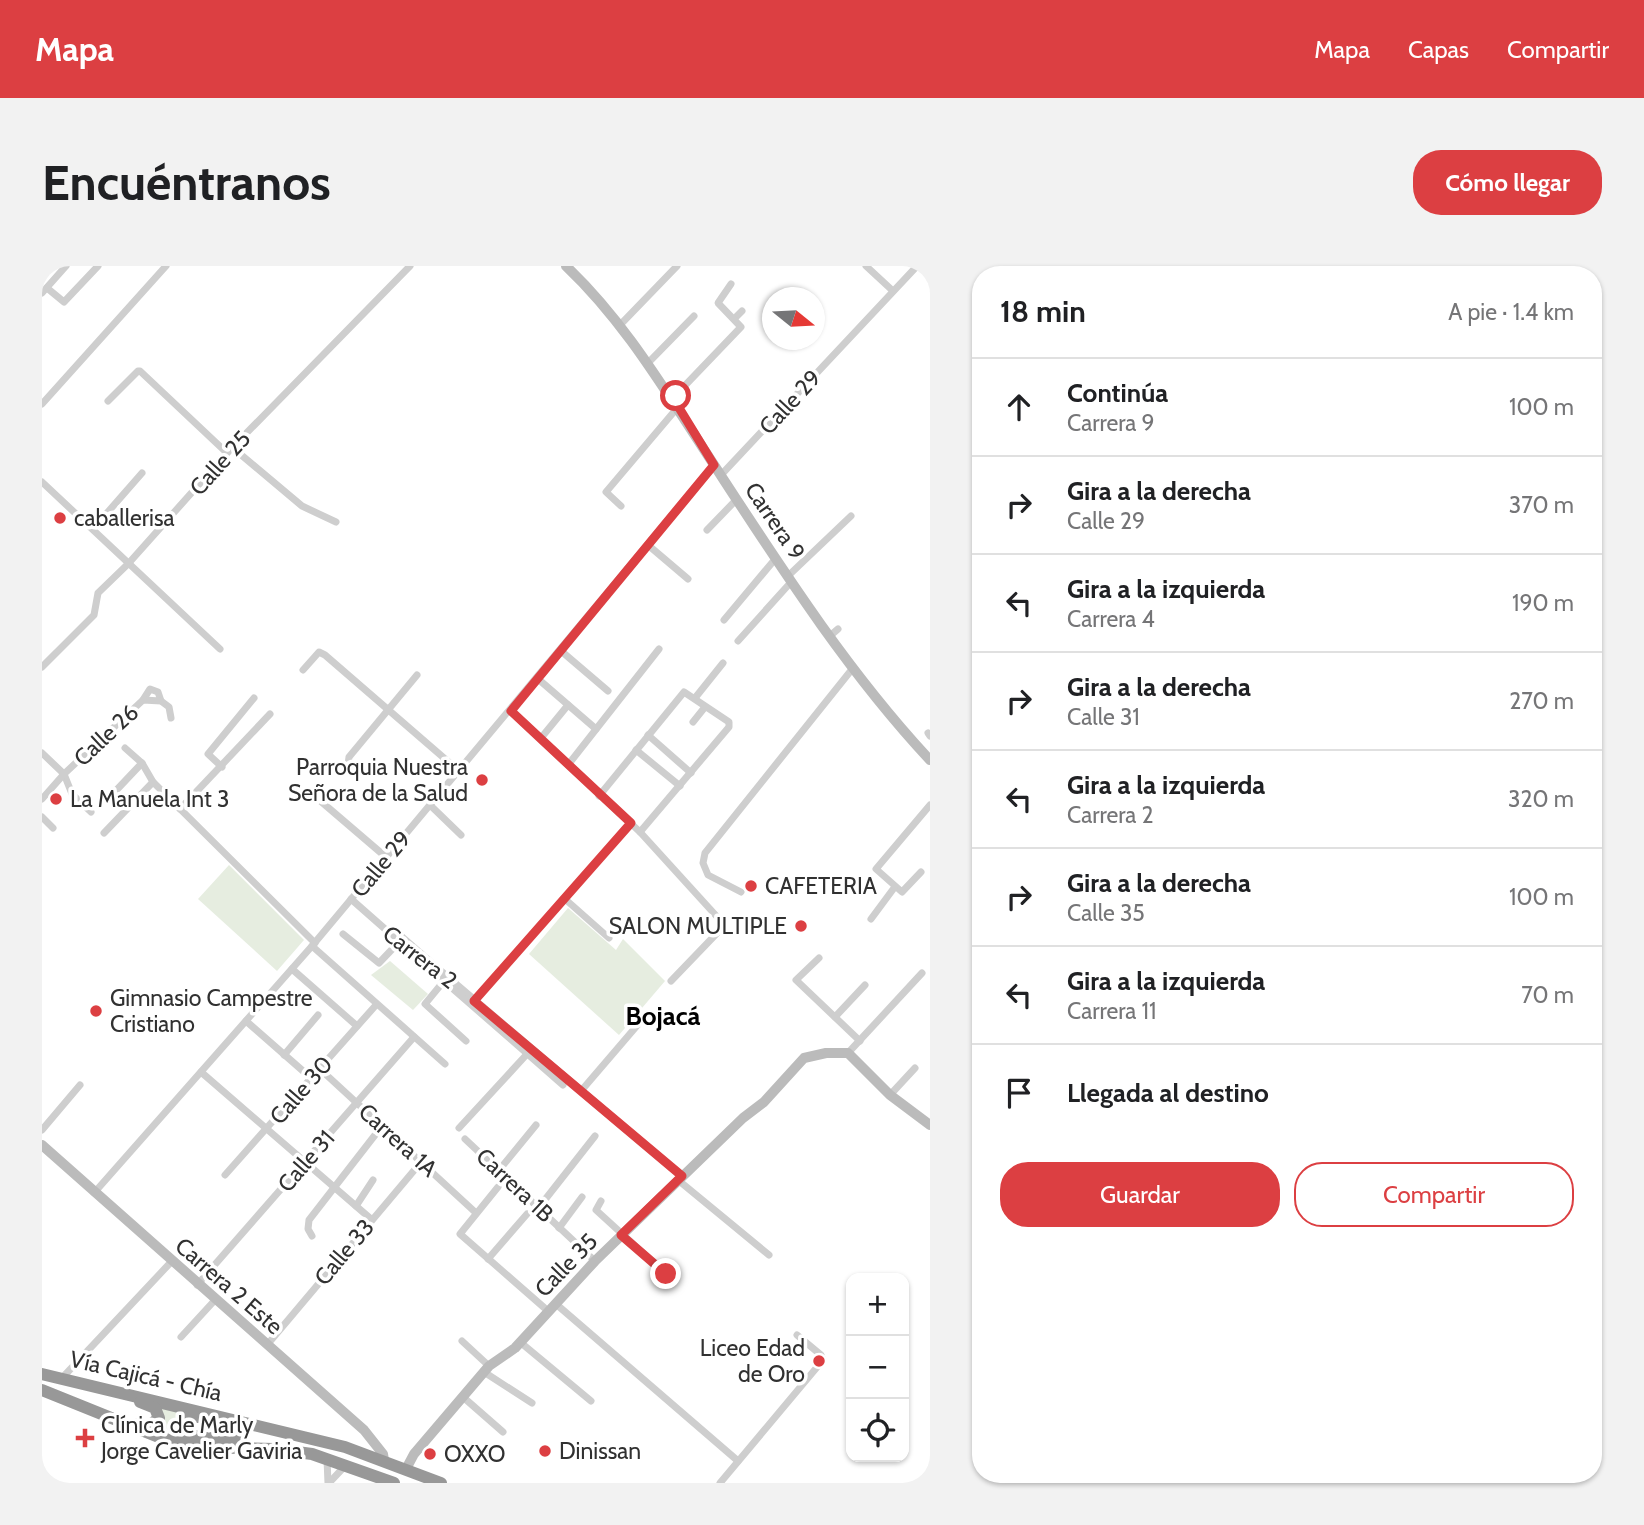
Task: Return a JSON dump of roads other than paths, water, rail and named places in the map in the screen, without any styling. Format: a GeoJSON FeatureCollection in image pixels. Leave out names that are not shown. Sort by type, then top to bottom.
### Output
{"type":"FeatureCollection","features":[{"type":"Feature","properties":{"kind":"highway","name":"Vía Cajicá - Chía"},"geometry":{"type":"LineString","coordinates":[[42,1375],[63,1377],[345,1447],[441,1483]]}},
{"type":"Feature","properties":{"kind":"highway"},"geometry":{"type":"LineString","coordinates":[[42,1375],[50,1381],[149,1405],[155,1408],[159,1418],[148,1427],[120,1418],[108,1418]]}},
{"type":"Feature","properties":{"kind":"highway"},"geometry":{"type":"LineString","coordinates":[[42,1390],[145,1433],[189,1444],[274,1449],[327,1459],[394,1483]]}},
{"type":"Feature","properties":{"kind":"highway"},"geometry":{"type":"LineString","coordinates":[[243,1420],[231,1423],[192,1416],[187,1419],[184,1428],[193,1436],[258,1442],[274,1449]]}},
{"type":"Feature","properties":{"kind":"street"},"geometry":{"type":"LineString","coordinates":[[65,266],[44,290],[64,302],[97,266]]}},
{"type":"Feature","properties":{"kind":"street"},"geometry":{"type":"LineString","coordinates":[[42,404],[166,266]]}},
{"type":"Feature","properties":{"kind":"street","name":"Calle 25"},"geometry":{"type":"LineString","coordinates":[[42,667],[94,615],[98,593],[128,564],[230,450],[410,266]]}},
{"type":"Feature","properties":{"kind":"street","name":"Carrera 9"},"geometry":{"type":"LineString","coordinates":[[566,266],[579,273],[648,363],[776,558],[835,632],[853,668],[930,761]]}},
{"type":"Feature","properties":{"kind":"street"},"geometry":{"type":"LineString","coordinates":[[620,325],[677,266]]}},
{"type":"Feature","properties":{"kind":"street"},"geometry":{"type":"LineString","coordinates":[[866,266],[894,291]]}},
{"type":"Feature","properties":{"kind":"street","name":"Calle 29"},"geometry":{"type":"LineString","coordinates":[[721,475],[917,266]]}},
{"type":"Feature","properties":{"kind":"street"},"geometry":{"type":"LineString","coordinates":[[923,266],[930,272]]}},
{"type":"Feature","properties":{"kind":"street"},"geometry":{"type":"LineString","coordinates":[[621,506],[606,492],[675,403],[741,327],[718,303],[732,284]]}},
{"type":"Feature","properties":{"kind":"street"},"geometry":{"type":"LineString","coordinates":[[734,319],[742,311]]}},
{"type":"Feature","properties":{"kind":"street"},"geometry":{"type":"LineString","coordinates":[[648,363],[694,316]]}},
{"type":"Feature","properties":{"kind":"street"},"geometry":{"type":"LineString","coordinates":[[108,401],[140,371],[230,450],[302,506],[314,514],[337,522]]}},
{"type":"Feature","properties":{"kind":"street","name":"Calle 29"},"geometry":{"type":"LineString","coordinates":[[94,1193],[313,945],[714,465]]}},
{"type":"Feature","properties":{"kind":"street"},"geometry":{"type":"LineString","coordinates":[[93,529],[142,473]]}},
{"type":"Feature","properties":{"kind":"street"},"geometry":{"type":"LineString","coordinates":[[42,482],[220,649]]}},
{"type":"Feature","properties":{"kind":"street"},"geometry":{"type":"LineString","coordinates":[[707,530],[737,499]]}},
{"type":"Feature","properties":{"kind":"street"},"geometry":{"type":"LineString","coordinates":[[738,641],[790,578],[851,516]]}},
{"type":"Feature","properties":{"kind":"street"},"geometry":{"type":"LineString","coordinates":[[648,545],[688,579]]}},
{"type":"Feature","properties":{"kind":"street"},"geometry":{"type":"LineString","coordinates":[[723,620],[776,558]]}},
{"type":"Feature","properties":{"kind":"street"},"geometry":{"type":"LineString","coordinates":[[568,765],[659,649]]}},
{"type":"Feature","properties":{"kind":"street"},"geometry":{"type":"LineString","coordinates":[[560,650],[608,691]]}},
{"type":"Feature","properties":{"kind":"street"},"geometry":{"type":"LineString","coordinates":[[303,670],[319,652],[325,655],[459,771]]}},
{"type":"Feature","properties":{"kind":"street"},"geometry":{"type":"LineString","coordinates":[[695,698],[723,663]]}},
{"type":"Feature","properties":{"kind":"street"},"geometry":{"type":"LineString","coordinates":[[741,892],[708,875],[703,863],[705,853],[853,668]]}},
{"type":"Feature","properties":{"kind":"street"},"geometry":{"type":"LineString","coordinates":[[360,774],[348,765],[349,757],[416,675]]}},
{"type":"Feature","properties":{"kind":"street"},"geometry":{"type":"LineString","coordinates":[[537,678],[596,729]]}},
{"type":"Feature","properties":{"kind":"street","name":"Calle 26"},"geometry":{"type":"LineString","coordinates":[[42,799],[64,774],[143,700],[146,692],[154,690],[159,693],[161,701],[169,707],[171,719]]}},
{"type":"Feature","properties":{"kind":"street"},"geometry":{"type":"LineString","coordinates":[[598,796],[685,691],[729,724],[640,832]]}},
{"type":"Feature","properties":{"kind":"street"},"geometry":{"type":"LineString","coordinates":[[222,767],[208,756],[254,698]]}},
{"type":"Feature","properties":{"kind":"street"},"geometry":{"type":"LineString","coordinates":[[541,738],[568,705]]}},
{"type":"Feature","properties":{"kind":"street"},"geometry":{"type":"LineString","coordinates":[[692,722],[705,707]]}},
{"type":"Feature","properties":{"kind":"street"},"geometry":{"type":"LineString","coordinates":[[511,711],[598,796],[640,832],[722,925],[671,981]]}},
{"type":"Feature","properties":{"kind":"street"},"geometry":{"type":"LineString","coordinates":[[180,809],[270,714]]}},
{"type":"Feature","properties":{"kind":"street"},"geometry":{"type":"LineString","coordinates":[[648,735],[691,773]]}},
{"type":"Feature","properties":{"kind":"street"},"geometry":{"type":"LineString","coordinates":[[125,748],[142,763],[153,782],[313,945],[446,1064]]}},
{"type":"Feature","properties":{"kind":"street"},"geometry":{"type":"LineString","coordinates":[[636,750],[680,786]]}},
{"type":"Feature","properties":{"kind":"street"},"geometry":{"type":"LineString","coordinates":[[42,753],[64,774],[72,794],[91,812]]}},
{"type":"Feature","properties":{"kind":"street"},"geometry":{"type":"LineString","coordinates":[[108,799],[142,763]]}},
{"type":"Feature","properties":{"kind":"street"},"geometry":{"type":"LineString","coordinates":[[104,833],[153,782]]}},
{"type":"Feature","properties":{"kind":"street"},"geometry":{"type":"LineString","coordinates":[[317,798],[387,858]]}},
{"type":"Feature","properties":{"kind":"street"},"geometry":{"type":"LineString","coordinates":[[921,872],[902,892],[877,872],[877,865],[930,805]]}},
{"type":"Feature","properties":{"kind":"street"},"geometry":{"type":"LineString","coordinates":[[431,806],[461,835]]}},
{"type":"Feature","properties":{"kind":"street"},"geometry":{"type":"LineString","coordinates":[[42,817],[53,828]]}},
{"type":"Feature","properties":{"kind":"street"},"geometry":{"type":"LineString","coordinates":[[473,1003],[631,823]]}},
{"type":"Feature","properties":{"kind":"street"},"geometry":{"type":"LineString","coordinates":[[871,919],[894,888]]}},
{"type":"Feature","properties":{"kind":"street","name":"Carrera 2"},"geometry":{"type":"LineString","coordinates":[[352,898],[399,942],[581,1091],[769,1255]]}},
{"type":"Feature","properties":{"kind":"street","name":"Carrera 2"},"geometry":{"type":"LineString","coordinates":[[352,898],[428,959],[447,980]]}},
{"type":"Feature","properties":{"kind":"street"},"geometry":{"type":"LineString","coordinates":[[565,899],[610,939]]}},
{"type":"Feature","properties":{"kind":"street"},"geometry":{"type":"LineString","coordinates":[[343,934],[379,963],[399,942]]}},
{"type":"Feature","properties":{"kind":"street"},"geometry":{"type":"LineString","coordinates":[[819,958],[796,980],[860,1041]]}},
{"type":"Feature","properties":{"kind":"street"},"geometry":{"type":"LineString","coordinates":[[292,969],[357,1026]]}},
{"type":"Feature","properties":{"kind":"street"},"geometry":{"type":"LineString","coordinates":[[922,973],[848,1053],[890,1095],[930,1125]]}},
{"type":"Feature","properties":{"kind":"street"},"geometry":{"type":"LineString","coordinates":[[447,980],[425,1004],[466,1041]]}},
{"type":"Feature","properties":{"kind":"street"},"geometry":{"type":"LineString","coordinates":[[835,1017],[865,985]]}},
{"type":"Feature","properties":{"kind":"street","name":"Calle 30"},"geometry":{"type":"LineString","coordinates":[[225,1175],[376,1004]]}},
{"type":"Feature","properties":{"kind":"street"},"geometry":{"type":"LineString","coordinates":[[284,1055],[318,1015]]}},
{"type":"Feature","properties":{"kind":"street"},"geometry":{"type":"LineString","coordinates":[[246,1021],[311,1078]]}},
{"type":"Feature","properties":{"kind":"street"},"geometry":{"type":"LineString","coordinates":[[581,1091],[641,1021]]}},
{"type":"Feature","properties":{"kind":"street"},"geometry":{"type":"LineString","coordinates":[[511,1034],[563,1084]]}},
{"type":"Feature","properties":{"kind":"street","name":"Calle 31"},"geometry":{"type":"LineString","coordinates":[[197,1285],[414,1037]]}},
{"type":"Feature","properties":{"kind":"street"},"geometry":{"type":"LineString","coordinates":[[459,1129],[528,1053]]}},
{"type":"Feature","properties":{"kind":"street","name":"Calle 35"},"geometry":{"type":"LineString","coordinates":[[406,1469],[411,1458],[487,1369],[520,1342],[621,1235],[743,1118],[764,1102],[804,1058],[848,1053]]}},
{"type":"Feature","properties":{"kind":"street"},"geometry":{"type":"LineString","coordinates":[[890,1095],[915,1068]]}},
{"type":"Feature","properties":{"kind":"street","name":"Carrera 1A"},"geometry":{"type":"LineString","coordinates":[[320,1069],[475,1212]]}},
{"type":"Feature","properties":{"kind":"street"},"geometry":{"type":"LineString","coordinates":[[201,1072],[266,1130],[335,1185],[371,1219]]}},
{"type":"Feature","properties":{"kind":"street"},"geometry":{"type":"LineString","coordinates":[[42,1130],[80,1085]]}},
{"type":"Feature","properties":{"kind":"street"},"geometry":{"type":"LineString","coordinates":[[500,1170],[536,1125]]}},
{"type":"Feature","properties":{"kind":"street"},"geometry":{"type":"LineString","coordinates":[[312,1236],[308,1229],[309,1220],[383,1126]]}},
{"type":"Feature","properties":{"kind":"street"},"geometry":{"type":"LineString","coordinates":[[540,1206],[594,1136]]}},
{"type":"Feature","properties":{"kind":"street","name":"Carrera 1B"},"geometry":{"type":"LineString","coordinates":[[465,1139],[540,1206],[559,1228],[595,1261]]}},
{"type":"Feature","properties":{"kind":"street","name":"Carrera 2 Este"},"geometry":{"type":"LineString","coordinates":[[42,1145],[197,1285],[364,1430],[383,1454],[384,1460]]}},
{"type":"Feature","properties":{"kind":"street","name":"Calle 33"},"geometry":{"type":"LineString","coordinates":[[267,1345],[422,1161]]}},
{"type":"Feature","properties":{"kind":"street"},"geometry":{"type":"LineString","coordinates":[[356,1206],[373,1180]]}},
{"type":"Feature","properties":{"kind":"street"},"geometry":{"type":"LineString","coordinates":[[498,1186],[460,1234],[738,1461]]}},
{"type":"Feature","properties":{"kind":"street"},"geometry":{"type":"LineString","coordinates":[[559,1228],[582,1197]]}},
{"type":"Feature","properties":{"kind":"street"},"geometry":{"type":"LineString","coordinates":[[601,1201],[595,1209],[666,1274]]}},
{"type":"Feature","properties":{"kind":"street"},"geometry":{"type":"LineString","coordinates":[[488,1259],[527,1214]]}},
{"type":"Feature","properties":{"kind":"street"},"geometry":{"type":"LineString","coordinates":[[63,1377],[172,1261]]}},
{"type":"Feature","properties":{"kind":"street"},"geometry":{"type":"LineString","coordinates":[[181,1338],[215,1300]]}},
{"type":"Feature","properties":{"kind":"street"},"geometry":{"type":"LineString","coordinates":[[720,1483],[823,1360],[821,1355],[797,1335]]}},
{"type":"Feature","properties":{"kind":"street"},"geometry":{"type":"LineString","coordinates":[[462,1341],[487,1369],[532,1404]]}},
{"type":"Feature","properties":{"kind":"street"},"geometry":{"type":"LineString","coordinates":[[520,1342],[591,1401]]}},
{"type":"Feature","properties":{"kind":"street"},"geometry":{"type":"LineString","coordinates":[[463,1397],[502,1432]]}},
{"type":"Feature","properties":{"kind":"street"},"geometry":{"type":"LineString","coordinates":[[327,1459],[328,1483]]}},
{"type":"Feature","properties":{"kind":"street"},"geometry":{"type":"LineString","coordinates":[[328,1483],[346,1465]]}},
{"type":"Feature","properties":{"kind":"place","name":"caballerisa"},"geometry":{"type":"Point","coordinates":[60,518]}},
{"type":"Feature","properties":{"kind":"place","name":"Parroquia Nuestra Señora de la Salud"},"geometry":{"type":"Point","coordinates":[482,780]}},
{"type":"Feature","properties":{"kind":"place","name":"La Manuela Int 3"},"geometry":{"type":"Point","coordinates":[56,799]}},
{"type":"Feature","properties":{"kind":"place","name":"CAFETERIA"},"geometry":{"type":"Point","coordinates":[751,886]}},
{"type":"Feature","properties":{"kind":"place","name":"SALON MULTIPLE"},"geometry":{"type":"Point","coordinates":[801,926]}},
{"type":"Feature","properties":{"kind":"place","name":"Gimnasio Campestre Cristiano"},"geometry":{"type":"Point","coordinates":[96,1011]}},
{"type":"Feature","properties":{"kind":"place","name":"Liceo Edad de Oro"},"geometry":{"type":"Point","coordinates":[819,1361]}},
{"type":"Feature","properties":{"kind":"place","name":"Clínica de Marly Jorge Cavelier Gaviria"},"geometry":{"type":"Point","coordinates":[85,1438]}},
{"type":"Feature","properties":{"kind":"place","name":"Dinissan"},"geometry":{"type":"Point","coordinates":[545,1451]}},
{"type":"Feature","properties":{"kind":"place","name":"OXXO"},"geometry":{"type":"Point","coordinates":[430,1454]}},
{"type":"Feature","properties":{"kind":"district","name":"Bojacá"},"geometry":{"type":"Point","coordinates":[663,1016]}}]}
